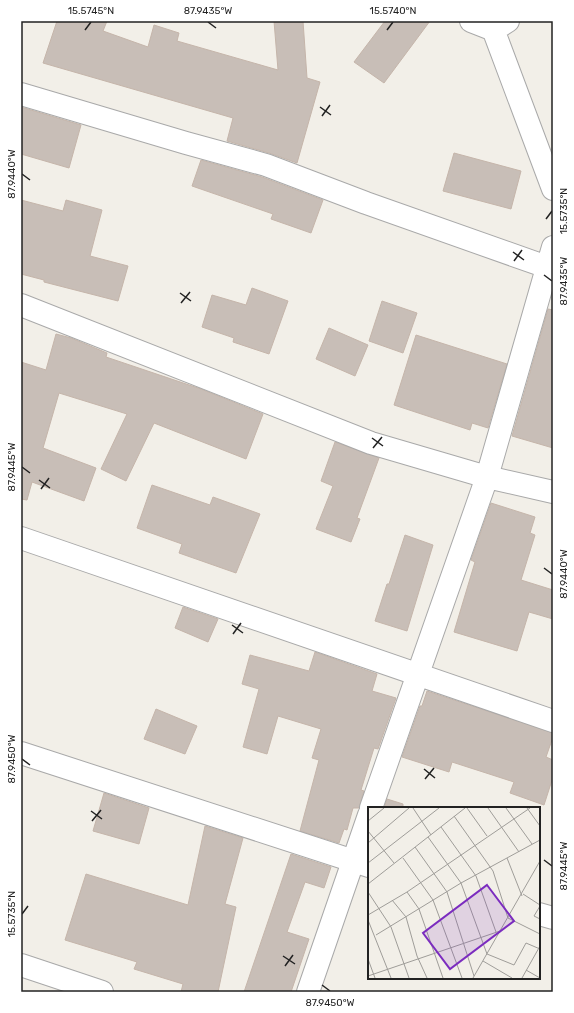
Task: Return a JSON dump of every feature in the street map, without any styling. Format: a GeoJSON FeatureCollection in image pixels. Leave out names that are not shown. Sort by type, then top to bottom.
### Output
{"type":"FeatureCollection","features":[{"type":"Feature","properties":{"kind":"street"},"geometry":{"type":"LineString","coordinates":[[471,21],[497,24],[553,189]]}},
{"type":"Feature","properties":{"kind":"street"},"geometry":{"type":"LineString","coordinates":[[21,94],[266,165],[366,204],[550,257],[487,477],[371,807]]}},
{"type":"Feature","properties":{"kind":"street"},"geometry":{"type":"LineString","coordinates":[[21,305],[371,443],[487,477],[553,492]]}},
{"type":"Feature","properties":{"kind":"street"},"geometry":{"type":"LineString","coordinates":[[21,538],[553,721]]}},
{"type":"Feature","properties":{"kind":"street"},"geometry":{"type":"LineString","coordinates":[[21,753],[361,863]]}},
{"type":"Feature","properties":{"kind":"street"},"geometry":{"type":"LineString","coordinates":[[308,992],[361,863],[368,821]]}},
{"type":"Feature","properties":{"kind":"street"},"geometry":{"type":"LineString","coordinates":[[540,914],[553,918]]}},
{"type":"Feature","properties":{"kind":"street"},"geometry":{"type":"LineString","coordinates":[[21,965],[102,992]]}},
{"type":"Feature","properties":{"kind":"building"},"geometry":{"type":"Polygon","coordinates":[[[57,21],[107,21],[103,31],[148,47],[154,25],[179,33],[177,41],[278,70],[274,21],[303,21],[307,78],[320,82],[297,163],[227,141],[233,118],[43,63],[57,21]]]}},
{"type":"Feature","properties":{"kind":"building"},"geometry":{"type":"Polygon","coordinates":[[[385,21],[430,21],[384,83],[354,62],[385,21]]]}},
{"type":"Feature","properties":{"kind":"building"},"geometry":{"type":"Polygon","coordinates":[[[21,107],[81,125],[69,168],[21,154],[21,107]]]}},
{"type":"Feature","properties":{"kind":"building"},"geometry":{"type":"Polygon","coordinates":[[[454,153],[521,171],[511,209],[443,191],[454,153]]]}},
{"type":"Feature","properties":{"kind":"building"},"geometry":{"type":"Polygon","coordinates":[[[201,160],[262,177],[323,200],[311,233],[271,219],[273,214],[192,186],[201,160]]]}},
{"type":"Feature","properties":{"kind":"building"},"geometry":{"type":"Polygon","coordinates":[[[21,200],[63,211],[66,200],[102,210],[90,256],[128,266],[118,301],[44,282],[44,280],[21,274],[21,200]]]}},
{"type":"Feature","properties":{"kind":"building"},"geometry":{"type":"Polygon","coordinates":[[[252,288],[288,301],[269,354],[233,342],[234,338],[202,327],[212,295],[246,305],[252,288]]]}},
{"type":"Feature","properties":{"kind":"building"},"geometry":{"type":"Polygon","coordinates":[[[382,301],[417,313],[403,353],[369,341],[382,301]]]}},
{"type":"Feature","properties":{"kind":"building"},"geometry":{"type":"Polygon","coordinates":[[[548,309],[553,310],[553,448],[512,436],[548,309]]]}},
{"type":"Feature","properties":{"kind":"building"},"geometry":{"type":"Polygon","coordinates":[[[329,328],[368,345],[355,376],[316,359],[329,328]]]}},
{"type":"Feature","properties":{"kind":"building"},"geometry":{"type":"Polygon","coordinates":[[[56,334],[71,338],[107,353],[106,357],[201,389],[263,414],[246,459],[154,423],[126,481],[101,469],[127,414],[59,393],[43,448],[96,468],[84,501],[32,482],[27,500],[21,499],[21,362],[46,370],[56,334]]]}},
{"type":"Feature","properties":{"kind":"building"},"geometry":{"type":"Polygon","coordinates":[[[416,335],[507,364],[488,428],[472,423],[470,430],[394,405],[416,335]]]}},
{"type":"Feature","properties":{"kind":"building"},"geometry":{"type":"Polygon","coordinates":[[[335,442],[379,458],[357,518],[360,519],[351,542],[316,529],[333,486],[321,481],[335,442]]]}},
{"type":"Feature","properties":{"kind":"building"},"geometry":{"type":"Polygon","coordinates":[[[152,485],[210,505],[213,497],[260,514],[236,573],[179,553],[182,544],[137,528],[152,485]]]}},
{"type":"Feature","properties":{"kind":"building"},"geometry":{"type":"Polygon","coordinates":[[[491,503],[535,517],[530,533],[535,535],[521,580],[553,590],[553,619],[529,612],[517,651],[454,632],[475,562],[471,560],[491,503]]]}},
{"type":"Feature","properties":{"kind":"building"},"geometry":{"type":"Polygon","coordinates":[[[405,535],[433,545],[407,631],[375,621],[405,535]]]}},
{"type":"Feature","properties":{"kind":"building"},"geometry":{"type":"Polygon","coordinates":[[[183,607],[218,619],[208,642],[175,628],[183,607]]]}},
{"type":"Feature","properties":{"kind":"building"},"geometry":{"type":"Polygon","coordinates":[[[315,652],[377,674],[372,691],[396,698],[378,749],[374,748],[361,790],[364,791],[359,808],[353,808],[347,830],[344,829],[339,843],[300,831],[319,760],[312,758],[321,729],[278,716],[267,754],[243,747],[259,689],[242,684],[250,655],[309,671],[315,652]]]}},
{"type":"Feature","properties":{"kind":"building"},"geometry":{"type":"Polygon","coordinates":[[[427,691],[553,733],[546,757],[553,760],[553,777],[544,805],[510,793],[514,782],[452,762],[449,772],[402,757],[420,706],[422,706],[427,691]]]}},
{"type":"Feature","properties":{"kind":"building"},"geometry":{"type":"Polygon","coordinates":[[[156,709],[197,726],[185,754],[144,739],[156,709]]]}},
{"type":"Feature","properties":{"kind":"building"},"geometry":{"type":"Polygon","coordinates":[[[104,793],[149,808],[139,844],[93,831],[104,793]]]}},
{"type":"Feature","properties":{"kind":"building"},"geometry":{"type":"Polygon","coordinates":[[[387,799],[403,804],[403,807],[384,807],[387,799]]]}},
{"type":"Feature","properties":{"kind":"building"},"geometry":{"type":"Polygon","coordinates":[[[205,826],[243,838],[225,904],[236,907],[218,992],[181,992],[183,984],[134,969],[137,962],[65,940],[86,874],[188,905],[205,826]]]}},
{"type":"Feature","properties":{"kind":"building"},"geometry":{"type":"Polygon","coordinates":[[[291,854],[331,867],[324,888],[305,882],[287,932],[309,939],[291,992],[244,992],[291,854]]]}}]}
